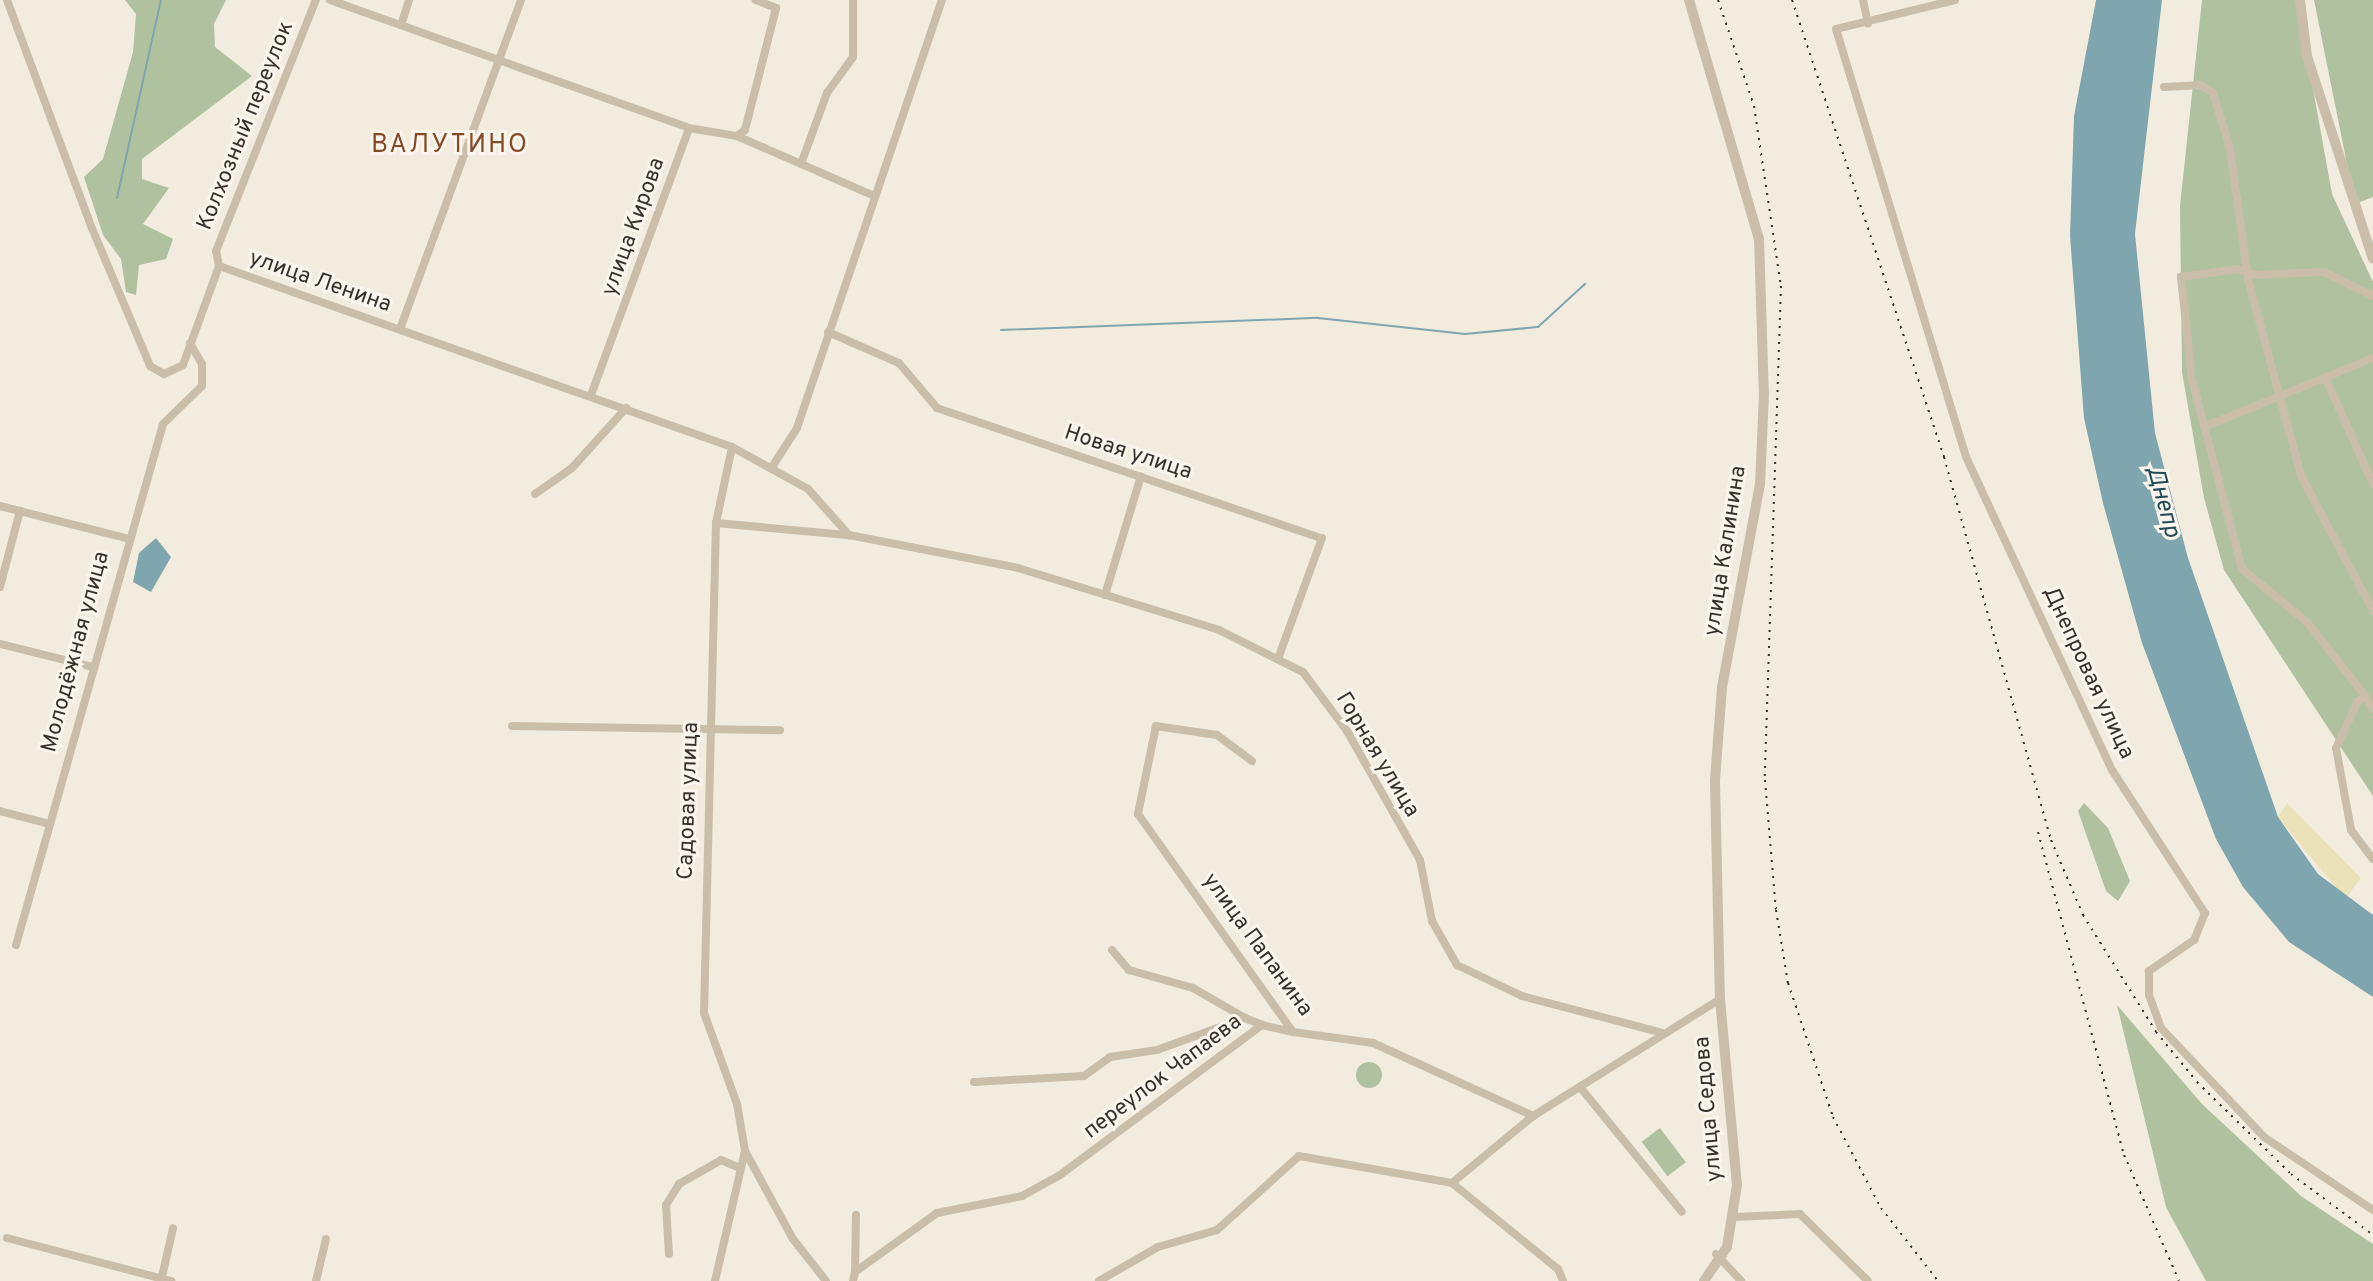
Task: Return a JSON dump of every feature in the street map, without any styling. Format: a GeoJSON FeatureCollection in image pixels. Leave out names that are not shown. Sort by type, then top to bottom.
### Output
{"type":"FeatureCollection","features":[{"type":"Feature","properties":{"kind":"street","name":"улица Ленина"},"geometry":{"type":"LineString","coordinates":[[7,0],[150,366],[164,374],[183,365],[219,266],[732,447],[808,489],[849,535]]}},
{"type":"Feature","properties":{"kind":"street","name":"Колхозный переулок"},"geometry":{"type":"LineString","coordinates":[[219,266],[216,251],[316,0]]}},
{"type":"Feature","properties":{"kind":"street"},"geometry":{"type":"LineString","coordinates":[[330,0],[689,128],[741,133],[748,140],[872,195]]}},
{"type":"Feature","properties":{"kind":"street"},"geometry":{"type":"LineString","coordinates":[[401,25],[409,0]]}},
{"type":"Feature","properties":{"kind":"street"},"geometry":{"type":"LineString","coordinates":[[400,329],[521,0]]}},
{"type":"Feature","properties":{"kind":"street"},"geometry":{"type":"LineString","coordinates":[[741,133],[776,8],[756,0]]}},
{"type":"Feature","properties":{"kind":"street"},"geometry":{"type":"LineString","coordinates":[[801,164],[827,93],[853,57],[853,0]]}},
{"type":"Feature","properties":{"kind":"street"},"geometry":{"type":"LineString","coordinates":[[772,467],[797,428],[872,195],[942,0]]}},
{"type":"Feature","properties":{"kind":"street","name":"улица Калинина"},"geometry":{"type":"LineString","coordinates":[[1689,0],[1747,181],[1759,239],[1763,319],[1760,484],[1722,687],[1715,781],[1722,1022]]}},
{"type":"Feature","properties":{"kind":"street"},"geometry":{"type":"LineString","coordinates":[[1863,0],[1868,23],[1955,0]]}},
{"type":"Feature","properties":{"kind":"street"},"geometry":{"type":"LineString","coordinates":[[2300,0],[2307,56],[2373,259]]}},
{"type":"Feature","properties":{"kind":"street","name":"Днепровая улица"},"geometry":{"type":"LineString","coordinates":[[1868,23],[1836,29],[1966,457],[2112,770],[2205,913],[2194,940],[2149,971],[2161,1028],[2264,1137],[2373,1210]]}},
{"type":"Feature","properties":{"kind":"street"},"geometry":{"type":"LineString","coordinates":[[2164,87],[2201,85],[2213,93],[2230,148],[2246,273],[2301,476],[2373,611]]}},
{"type":"Feature","properties":{"kind":"street","name":"улица Кирова"},"geometry":{"type":"LineString","coordinates":[[591,395],[689,128]]}},
{"type":"Feature","properties":{"kind":"street"},"geometry":{"type":"LineString","coordinates":[[2373,296],[2343,276],[2246,273],[2181,277],[2204,427],[2242,569],[2307,622],[2373,709]]}},
{"type":"Feature","properties":{"kind":"street","name":"Новая улица"},"geometry":{"type":"LineString","coordinates":[[828,332],[899,363],[937,408],[1322,538],[1279,656]]}},
{"type":"Feature","properties":{"kind":"street","name":"Молодёжная улица"},"geometry":{"type":"LineString","coordinates":[[16,945],[46,823],[126,538],[146,499],[163,424],[202,386],[202,364],[190,343]]}},
{"type":"Feature","properties":{"kind":"street"},"geometry":{"type":"LineString","coordinates":[[2204,427],[2282,400],[2373,358]]}},
{"type":"Feature","properties":{"kind":"street"},"geometry":{"type":"LineString","coordinates":[[2326,379],[2373,484]]}},
{"type":"Feature","properties":{"kind":"street"},"geometry":{"type":"LineString","coordinates":[[535,494],[572,468],[626,408]]}},
{"type":"Feature","properties":{"kind":"street","name":"Садовая улица"},"geometry":{"type":"LineString","coordinates":[[732,447],[716,523],[704,1013],[737,1104],[745,1151],[793,1239],[826,1281]]}},
{"type":"Feature","properties":{"kind":"street"},"geometry":{"type":"LineString","coordinates":[[1105,595],[1141,476]]}},
{"type":"Feature","properties":{"kind":"street"},"geometry":{"type":"LineString","coordinates":[[0,506],[126,538]]}},
{"type":"Feature","properties":{"kind":"street"},"geometry":{"type":"LineString","coordinates":[[0,587],[20,511]]}},
{"type":"Feature","properties":{"kind":"street","name":"Горная улица"},"geometry":{"type":"LineString","coordinates":[[716,523],[849,535],[1018,568],[1219,630],[1279,656],[1303,672],[1347,731],[1420,860],[1432,921],[1457,965],[1522,996],[1663,1033]]}},
{"type":"Feature","properties":{"kind":"street"},"geometry":{"type":"LineString","coordinates":[[0,644],[92,667]]}},
{"type":"Feature","properties":{"kind":"street"},"geometry":{"type":"LineString","coordinates":[[2366,697],[2336,748],[2351,830],[2373,859]]}},
{"type":"Feature","properties":{"kind":"street"},"geometry":{"type":"LineString","coordinates":[[512,726],[709,726],[780,730]]}},
{"type":"Feature","properties":{"kind":"street","name":"улица Папанина"},"geometry":{"type":"LineString","coordinates":[[1252,761],[1217,735],[1156,726],[1138,814],[1293,1032],[1373,1043],[1533,1116]]}},
{"type":"Feature","properties":{"kind":"street"},"geometry":{"type":"LineString","coordinates":[[0,811],[46,823]]}},
{"type":"Feature","properties":{"kind":"street"},"geometry":{"type":"LineString","coordinates":[[1112,950],[1129,970],[1193,988],[1262,1025]]}},
{"type":"Feature","properties":{"kind":"street"},"geometry":{"type":"LineString","coordinates":[[1452,1183],[1533,1116],[1720,999]]}},
{"type":"Feature","properties":{"kind":"street"},"geometry":{"type":"LineString","coordinates":[[974,1082],[1084,1076],[1110,1057],[1157,1050],[1245,1018]]}},
{"type":"Feature","properties":{"kind":"street","name":"улица Седова"},"geometry":{"type":"LineString","coordinates":[[1704,1281],[1734,1217],[1735,1124],[1722,1022]]}},
{"type":"Feature","properties":{"kind":"street","name":"переулок Чапаева"},"geometry":{"type":"LineString","coordinates":[[854,1276],[937,1213],[1022,1196],[1060,1175],[1262,1025],[1293,1032]]}},
{"type":"Feature","properties":{"kind":"street"},"geometry":{"type":"LineString","coordinates":[[1580,1087],[1682,1212]]}},
{"type":"Feature","properties":{"kind":"street","name":"Садовая улица"},"geometry":{"type":"LineString","coordinates":[[715,1281],[745,1151]]}},
{"type":"Feature","properties":{"kind":"street"},"geometry":{"type":"LineString","coordinates":[[1099,1281],[1158,1247],[1217,1230],[1299,1156],[1452,1183],[1558,1269],[1563,1281]]}},
{"type":"Feature","properties":{"kind":"street"},"geometry":{"type":"LineString","coordinates":[[669,1254],[666,1205],[679,1184],[721,1160],[740,1168]]}},
{"type":"Feature","properties":{"kind":"street"},"geometry":{"type":"LineString","coordinates":[[1734,1217],[1800,1214],[1868,1281]]}},
{"type":"Feature","properties":{"kind":"street"},"geometry":{"type":"LineString","coordinates":[[854,1276],[856,1215]]}},
{"type":"Feature","properties":{"kind":"street"},"geometry":{"type":"LineString","coordinates":[[7,1238],[164,1280],[173,1228]]}},
{"type":"Feature","properties":{"kind":"street"},"geometry":{"type":"LineString","coordinates":[[316,1281],[326,1239]]}},
{"type":"Feature","properties":{"kind":"street"},"geometry":{"type":"LineString","coordinates":[[1718,1256],[1741,1281]]}},
{"type":"Feature","properties":{"kind":"green space"},"geometry":{"type":"Polygon","coordinates":[[[125,0],[226,0],[214,24],[215,47],[252,76],[142,159],[142,179],[169,188],[143,224],[173,239],[166,259],[139,265],[136,295],[126,292],[121,259],[103,235],[84,177],[103,159],[133,52],[136,14],[125,0]]]}},
{"type":"Feature","properties":{"kind":"green space"},"geometry":{"type":"Polygon","coordinates":[[[2202,0],[2297,0],[2332,194],[2373,282],[2373,796],[2224,570],[2204,498],[2182,372],[2180,206],[2202,0]]]}},
{"type":"Feature","properties":{"kind":"green space"},"geometry":{"type":"Polygon","coordinates":[[[2314,0],[2373,0],[2373,197],[2355,204],[2314,0]]]}},
{"type":"Feature","properties":{"kind":"green space"},"geometry":{"type":"Polygon","coordinates":[[[2084,803],[2108,828],[2130,881],[2118,901],[2106,891],[2078,811],[2084,803]]]}},
{"type":"Feature","properties":{"kind":"green space"},"geometry":{"type":"Polygon","coordinates":[[[2117,1005],[2202,1104],[2301,1196],[2373,1244],[2373,1281],[2206,1281],[2166,1207],[2117,1005]]]}},
{"type":"Feature","properties":{"kind":"green space"},"geometry":{"type":"Polygon","coordinates":[[[1369,1062],[1378,1066],[1382,1075],[1378,1084],[1369,1088],[1360,1084],[1356,1075],[1360,1066],[1369,1062]]]}},
{"type":"Feature","properties":{"kind":"green space"},"geometry":{"type":"Polygon","coordinates":[[[1660,1128],[1686,1162],[1668,1176],[1642,1142],[1660,1128]]]}},
{"type":"Feature","properties":{"kind":"sand"},"geometry":{"type":"Polygon","coordinates":[[[2287,803],[2361,878],[2345,899],[2278,817],[2287,803]]]}},
{"type":"Feature","properties":{"kind":"water","name":"Днепр"},"geometry":{"type":"Polygon","coordinates":[[[2096,0],[2162,0],[2135,234],[2155,433],[2188,558],[2278,817],[2318,874],[2373,915],[2373,997],[2289,942],[2243,887],[2216,839],[2142,643],[2103,503],[2084,418],[2070,236],[2074,116],[2096,0]]]}},
{"type":"Feature","properties":{"kind":"water"},"geometry":{"type":"Polygon","coordinates":[[[156,538],[171,557],[151,592],[133,582],[139,553],[156,538]]]}},
{"type":"Feature","properties":{"kind":"waterway"},"geometry":{"type":"LineString","coordinates":[[117,198],[161,0]]}},
{"type":"Feature","properties":{"kind":"waterway"},"geometry":{"type":"LineString","coordinates":[[1001,330],[1318,318],[1465,334],[1538,327],[1585,284]]}},
{"type":"Feature","properties":{"kind":"railway"},"geometry":{"type":"LineString","coordinates":[[1718,0],[1754,106],[1781,286],[1765,780],[1776,910],[1788,983],[1833,1117],[1881,1208],[1938,1281]]}},
{"type":"Feature","properties":{"kind":"railway"},"geometry":{"type":"LineString","coordinates":[[1792,0],[1944,457],[2051,840],[2083,915],[2156,1032],[2197,1082],[2291,1174],[2373,1235]]}},
{"type":"Feature","properties":{"kind":"railway"},"geometry":{"type":"LineString","coordinates":[[2038,832],[2124,1155],[2179,1281]]}},
{"type":"Feature","properties":{"kind":"district","name":"ВАЛУТИНО"},"geometry":{"type":"Point","coordinates":[450,146]}}]}
